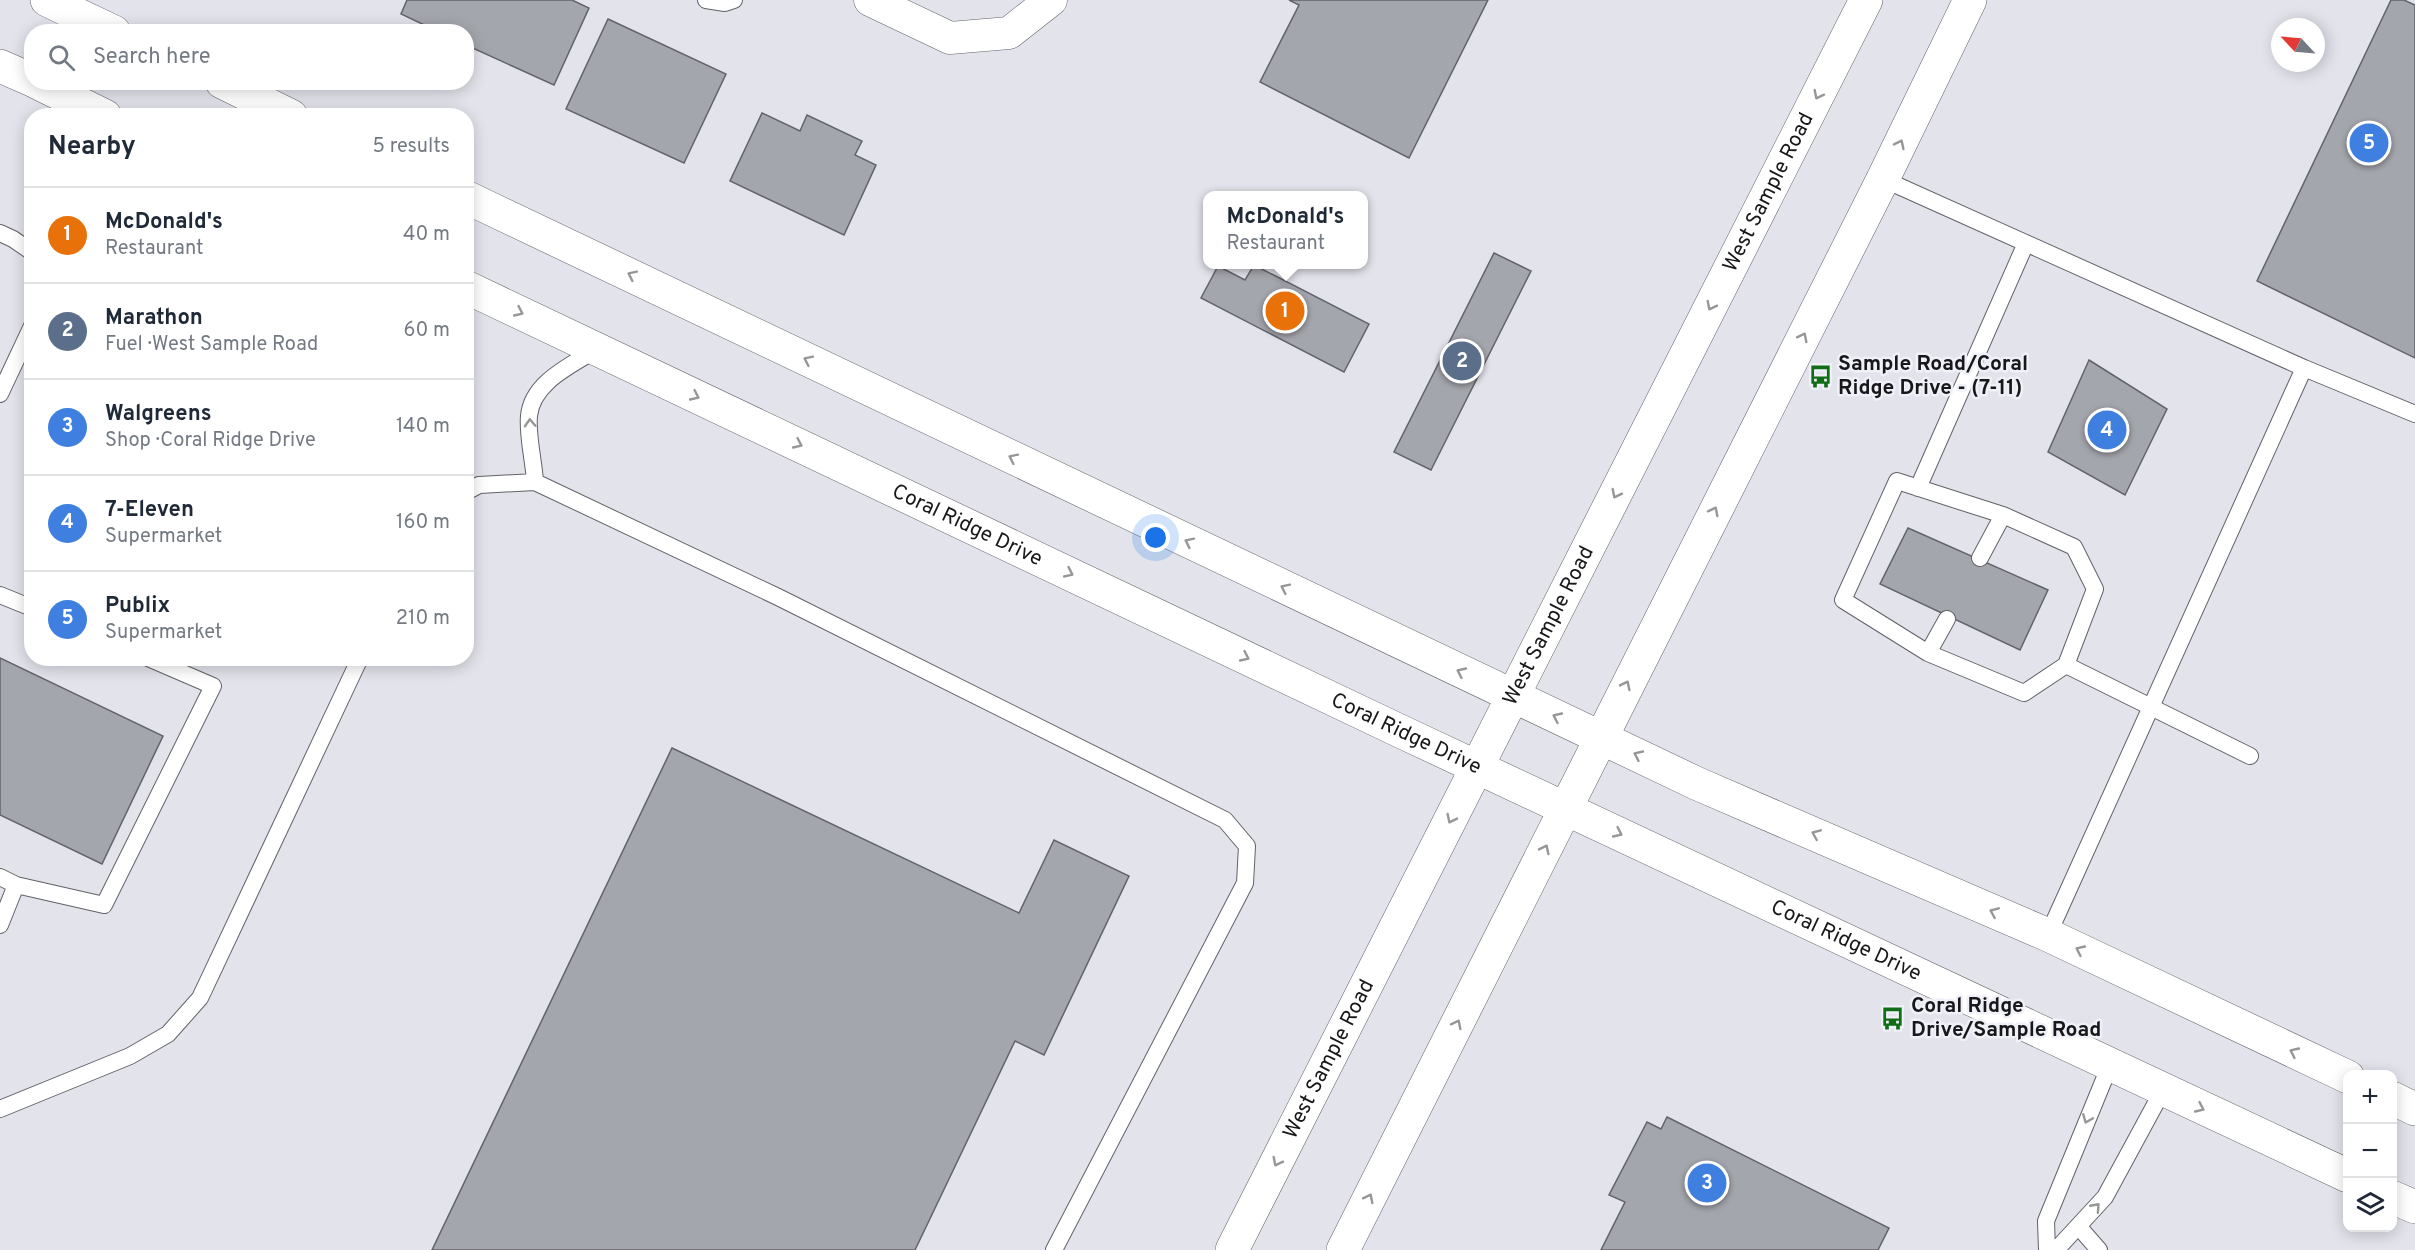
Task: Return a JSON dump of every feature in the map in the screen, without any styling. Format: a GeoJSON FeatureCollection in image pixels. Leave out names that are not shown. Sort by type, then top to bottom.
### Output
{"type":"FeatureCollection","features":[{"type":"Feature","properties":{"kind":"main road"},"geometry":{"type":"LineString","coordinates":[[47,0],[97,24]]}},
{"type":"Feature","properties":{"kind":"main road","name":"West Sample Road"},"geometry":{"type":"LineString","coordinates":[[1232,1250],[1866,0]]}},
{"type":"Feature","properties":{"kind":"main road"},"geometry":{"type":"LineString","coordinates":[[1343,1250],[1883,179],[1970,0]]}},
{"type":"Feature","properties":{"kind":"main road"},"geometry":{"type":"LineString","coordinates":[[0,66],[24,76]]}},
{"type":"Feature","properties":{"kind":"main road"},"geometry":{"type":"LineString","coordinates":[[52,90],[89,108]]}},
{"type":"Feature","properties":{"kind":"main road"},"geometry":{"type":"LineString","coordinates":[[238,90],[275,108]]}},
{"type":"Feature","properties":{"kind":"main road"},"geometry":{"type":"LineString","coordinates":[[474,201],[1698,784],[2048,935],[2343,1075]]}},
{"type":"Feature","properties":{"kind":"main road","name":"Coral Ridge Drive"},"geometry":{"type":"LineString","coordinates":[[474,291],[1477,767],[2343,1174]]}},
{"type":"Feature","properties":{"kind":"main road"},"geometry":{"type":"LineString","coordinates":[[2397,1100],[2415,1109]]}},
{"type":"Feature","properties":{"kind":"main road"},"geometry":{"type":"LineString","coordinates":[[2397,1199],[2415,1207]]}},
{"type":"Feature","properties":{"kind":"street"},"geometry":{"type":"LineString","coordinates":[[870,0],[950,38],[1009,33],[1051,0]]}},
{"type":"Feature","properties":{"kind":"lane"},"geometry":{"type":"LineString","coordinates":[[706,0],[725,3],[734,0]]}},
{"type":"Feature","properties":{"kind":"lane"},"geometry":{"type":"LineString","coordinates":[[1883,179],[2304,368],[2415,414]]}},
{"type":"Feature","properties":{"kind":"lane"},"geometry":{"type":"LineString","coordinates":[[0,233],[24,246]]}},
{"type":"Feature","properties":{"kind":"lane"},"geometry":{"type":"LineString","coordinates":[[1918,488],[2026,243]]}},
{"type":"Feature","properties":{"kind":"lane"},"geometry":{"type":"LineString","coordinates":[[0,394],[24,343]]}},
{"type":"Feature","properties":{"kind":"lane"},"geometry":{"type":"LineString","coordinates":[[535,482],[529,415],[538,392],[553,377],[597,349]]}},
{"type":"Feature","properties":{"kind":"lane"},"geometry":{"type":"LineString","coordinates":[[2048,935],[2304,368]]}},
{"type":"Feature","properties":{"kind":"lane"},"geometry":{"type":"LineString","coordinates":[[1897,481],[1918,488],[2003,516],[2074,547],[2095,589],[2066,664],[2024,693],[1928,653],[1843,600],[1897,481]]}},
{"type":"Feature","properties":{"kind":"lane"},"geometry":{"type":"LineString","coordinates":[[474,488],[479,485],[535,482],[778,597],[1226,820],[1247,846],[1245,883],[1054,1250]]}},
{"type":"Feature","properties":{"kind":"lane"},"geometry":{"type":"LineString","coordinates":[[1980,558],[2003,516]]}},
{"type":"Feature","properties":{"kind":"lane"},"geometry":{"type":"LineString","coordinates":[[0,595],[24,605]]}},
{"type":"Feature","properties":{"kind":"lane"},"geometry":{"type":"LineString","coordinates":[[1928,653],[1947,619]]}},
{"type":"Feature","properties":{"kind":"lane"},"geometry":{"type":"LineString","coordinates":[[2066,664],[2250,756]]}},
{"type":"Feature","properties":{"kind":"lane"},"geometry":{"type":"LineString","coordinates":[[0,877],[16,885],[104,905],[213,687],[166,666]]}},
{"type":"Feature","properties":{"kind":"lane"},"geometry":{"type":"LineString","coordinates":[[0,1109],[130,1056],[168,1034],[200,998],[356,666]]}},
{"type":"Feature","properties":{"kind":"lane"},"geometry":{"type":"LineString","coordinates":[[0,925],[16,885]]}},
{"type":"Feature","properties":{"kind":"lane"},"geometry":{"type":"LineString","coordinates":[[2047,1250],[2046,1221],[2110,1065]]}},
{"type":"Feature","properties":{"kind":"lane"},"geometry":{"type":"LineString","coordinates":[[2056,1250],[2105,1197],[2163,1090]]}},
{"type":"Feature","properties":{"kind":"lane"},"geometry":{"type":"LineString","coordinates":[[2078,1226],[2099,1250]]}},
{"type":"Feature","properties":{"kind":"building"},"geometry":{"type":"Polygon","coordinates":[[[407,0],[572,0],[589,8],[554,85],[474,49],[474,24],[422,24],[401,14],[407,0]]]}},
{"type":"Feature","properties":{"kind":"building"},"geometry":{"type":"Polygon","coordinates":[[[1289,0],[1488,0],[1409,158],[1260,82],[1299,5],[1289,0]]]}},
{"type":"Feature","properties":{"kind":"building"},"geometry":{"type":"Polygon","coordinates":[[[2391,0],[2404,0],[2415,5],[2415,358],[2257,281],[2391,0]]]}},
{"type":"Feature","properties":{"kind":"building"},"geometry":{"type":"Polygon","coordinates":[[[608,19],[726,74],[684,163],[566,109],[608,19]]]}},
{"type":"Feature","properties":{"kind":"building"},"geometry":{"type":"Polygon","coordinates":[[[762,113],[800,131],[807,115],[862,141],[855,155],[876,165],[844,235],[730,181],[762,113]]]}},
{"type":"Feature","properties":{"kind":"building"},"geometry":{"type":"Polygon","coordinates":[[[1494,253],[1531,271],[1431,470],[1394,452],[1494,253]]]}},
{"type":"Feature","properties":{"kind":"building"},"geometry":{"type":"Polygon","coordinates":[[[1216,269],[1224,269],[1245,280],[1252,269],[1262,269],[1369,324],[1344,372],[1201,298],[1216,269]]]}},
{"type":"Feature","properties":{"kind":"building"},"geometry":{"type":"Polygon","coordinates":[[[2089,360],[2167,409],[2125,495],[2048,452],[2089,360]]]}},
{"type":"Feature","properties":{"kind":"building"},"geometry":{"type":"Polygon","coordinates":[[[1908,528],[2048,590],[2020,650],[1880,584],[1908,528]]]}},
{"type":"Feature","properties":{"kind":"building"},"geometry":{"type":"Polygon","coordinates":[[[0,658],[163,736],[102,864],[0,815],[0,658]]]}},
{"type":"Feature","properties":{"kind":"building"},"geometry":{"type":"Polygon","coordinates":[[[672,748],[1019,913],[1054,840],[1129,876],[1044,1055],[1015,1041],[915,1250],[432,1250],[672,748]]]}},
{"type":"Feature","properties":{"kind":"building"},"geometry":{"type":"Polygon","coordinates":[[[1667,1117],[1889,1228],[1878,1250],[1601,1250],[1625,1202],[1609,1195],[1647,1122],[1661,1129],[1667,1117]]]}},
{"type":"Feature","properties":{"kind":"place","name":"Publix"},"geometry":{"type":"Point","coordinates":[2369,143]}},
{"type":"Feature","properties":{"kind":"place","name":"McDonald's"},"geometry":{"type":"Point","coordinates":[1285,311]}},
{"type":"Feature","properties":{"kind":"place","name":"Marathon"},"geometry":{"type":"Point","coordinates":[1462,361]}},
{"type":"Feature","properties":{"kind":"place","name":"Sample Road/Coral Ridge Drive - (7-11)"},"geometry":{"type":"Point","coordinates":[1820,376]}},
{"type":"Feature","properties":{"kind":"place","name":"7-Eleven"},"geometry":{"type":"Point","coordinates":[2107,430]}},
{"type":"Feature","properties":{"kind":"place","name":"Coral Ridge Drive/Sample Road"},"geometry":{"type":"Point","coordinates":[1893,1018]}},
{"type":"Feature","properties":{"kind":"place","name":"Walgreens"},"geometry":{"type":"Point","coordinates":[1707,1183]}}]}
